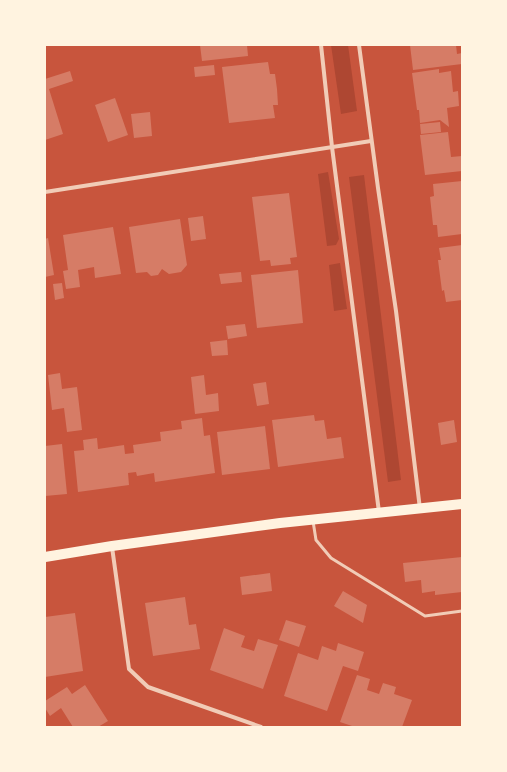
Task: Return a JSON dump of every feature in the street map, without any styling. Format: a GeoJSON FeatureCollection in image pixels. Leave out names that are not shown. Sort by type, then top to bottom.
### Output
{"type":"FeatureCollection","features":[{"type":"Feature","properties":{"kind":"main road"},"geometry":{"type":"LineString","coordinates":[[45,557],[264,525],[462,504]]}},
{"type":"Feature","properties":{"kind":"street"},"geometry":{"type":"LineString","coordinates":[[321,45],[332,147],[379,512]]}},
{"type":"Feature","properties":{"kind":"street"},"geometry":{"type":"LineString","coordinates":[[359,45],[371,141],[396,311],[420,509]]}},
{"type":"Feature","properties":{"kind":"street"},"geometry":{"type":"LineString","coordinates":[[45,192],[371,141]]}},
{"type":"Feature","properties":{"kind":"street"},"geometry":{"type":"LineString","coordinates":[[112,546],[129,669],[148,687],[260,727]]}},
{"type":"Feature","properties":{"kind":"lane"},"geometry":{"type":"LineString","coordinates":[[313,520],[316,540],[330,558],[425,616],[462,611]]}},
{"type":"Feature","properties":{"kind":"shaded area"},"geometry":{"type":"Polygon","coordinates":[[[331,45],[348,45],[357,111],[341,114],[331,45]]]}},
{"type":"Feature","properties":{"kind":"shaded area"},"geometry":{"type":"Polygon","coordinates":[[[328,172],[339,239],[336,245],[327,246],[318,174],[328,172]]]}},
{"type":"Feature","properties":{"kind":"shaded area"},"geometry":{"type":"Polygon","coordinates":[[[364,175],[401,480],[388,482],[349,177],[364,175]]]}},
{"type":"Feature","properties":{"kind":"shaded area"},"geometry":{"type":"Polygon","coordinates":[[[340,263],[347,309],[334,311],[329,265],[340,263]]]}},
{"type":"Feature","properties":{"kind":"building"},"geometry":{"type":"Polygon","coordinates":[[[200,45],[247,45],[248,56],[202,61],[200,45]]]}},
{"type":"Feature","properties":{"kind":"building"},"geometry":{"type":"Polygon","coordinates":[[[410,45],[456,45],[457,54],[462,53],[462,64],[413,70],[410,45]]]}},
{"type":"Feature","properties":{"kind":"building"},"geometry":{"type":"Polygon","coordinates":[[[268,62],[270,74],[275,74],[277,89],[278,105],[273,105],[275,118],[229,123],[222,67],[268,62]]]}},
{"type":"Feature","properties":{"kind":"building"},"geometry":{"type":"Polygon","coordinates":[[[214,65],[215,75],[195,77],[194,67],[214,65]]]}},
{"type":"Feature","properties":{"kind":"building"},"geometry":{"type":"Polygon","coordinates":[[[439,69],[439,73],[451,71],[453,92],[458,91],[459,106],[447,108],[449,127],[440,120],[420,123],[419,110],[417,110],[412,73],[439,69]]]}},
{"type":"Feature","properties":{"kind":"building"},"geometry":{"type":"Polygon","coordinates":[[[70,71],[73,81],[49,89],[63,134],[45,140],[45,79],[70,71]]]}},
{"type":"Feature","properties":{"kind":"building"},"geometry":{"type":"Polygon","coordinates":[[[115,98],[128,135],[108,142],[95,105],[115,98]]]}},
{"type":"Feature","properties":{"kind":"building"},"geometry":{"type":"Polygon","coordinates":[[[150,112],[152,136],[134,138],[131,114],[150,112]]]}},
{"type":"Feature","properties":{"kind":"building"},"geometry":{"type":"Polygon","coordinates":[[[440,122],[441,132],[421,134],[420,124],[440,122]]]}},
{"type":"Feature","properties":{"kind":"building"},"geometry":{"type":"Polygon","coordinates":[[[448,132],[451,157],[462,156],[462,171],[425,175],[420,135],[448,132]]]}},
{"type":"Feature","properties":{"kind":"building"},"geometry":{"type":"Polygon","coordinates":[[[462,181],[462,234],[438,237],[437,225],[433,225],[430,197],[434,196],[433,184],[462,181]]]}},
{"type":"Feature","properties":{"kind":"building"},"geometry":{"type":"Polygon","coordinates":[[[289,193],[297,257],[290,258],[291,264],[271,266],[270,260],[260,261],[252,197],[289,193]]]}},
{"type":"Feature","properties":{"kind":"building"},"geometry":{"type":"Polygon","coordinates":[[[203,216],[206,239],[191,241],[188,218],[203,216]]]}},
{"type":"Feature","properties":{"kind":"building"},"geometry":{"type":"Polygon","coordinates":[[[180,219],[187,265],[181,272],[169,274],[162,269],[158,275],[151,276],[147,272],[136,273],[129,227],[180,219]]]}},
{"type":"Feature","properties":{"kind":"building"},"geometry":{"type":"Polygon","coordinates":[[[113,227],[121,274],[95,278],[94,267],[78,270],[80,287],[66,289],[63,271],[68,270],[63,235],[113,227]]]}},
{"type":"Feature","properties":{"kind":"building"},"geometry":{"type":"Polygon","coordinates":[[[48,238],[54,275],[45,277],[45,239],[48,238]]]}},
{"type":"Feature","properties":{"kind":"building"},"geometry":{"type":"Polygon","coordinates":[[[462,245],[462,300],[446,302],[444,290],[442,291],[438,260],[441,260],[439,248],[462,245]]]}},
{"type":"Feature","properties":{"kind":"building"},"geometry":{"type":"Polygon","coordinates":[[[298,270],[303,323],[257,328],[251,275],[298,270]]]}},
{"type":"Feature","properties":{"kind":"building"},"geometry":{"type":"Polygon","coordinates":[[[241,272],[242,282],[221,284],[219,274],[241,272]]]}},
{"type":"Feature","properties":{"kind":"building"},"geometry":{"type":"Polygon","coordinates":[[[62,283],[64,298],[55,300],[53,284],[62,283]]]}},
{"type":"Feature","properties":{"kind":"building"},"geometry":{"type":"Polygon","coordinates":[[[245,324],[247,336],[228,339],[226,326],[245,324]]]}},
{"type":"Feature","properties":{"kind":"building"},"geometry":{"type":"Polygon","coordinates":[[[227,340],[228,355],[212,356],[210,342],[227,340]]]}},
{"type":"Feature","properties":{"kind":"building"},"geometry":{"type":"Polygon","coordinates":[[[60,373],[62,389],[77,387],[82,430],[67,432],[64,408],[52,410],[48,375],[60,373]]]}},
{"type":"Feature","properties":{"kind":"building"},"geometry":{"type":"Polygon","coordinates":[[[204,375],[206,395],[218,393],[219,411],[195,414],[191,377],[204,375]]]}},
{"type":"Feature","properties":{"kind":"building"},"geometry":{"type":"Polygon","coordinates":[[[266,382],[269,404],[257,406],[253,384],[266,382]]]}},
{"type":"Feature","properties":{"kind":"building"},"geometry":{"type":"Polygon","coordinates":[[[314,415],[315,421],[324,420],[327,439],[341,437],[344,458],[278,467],[272,420],[314,415]]]}},
{"type":"Feature","properties":{"kind":"building"},"geometry":{"type":"Polygon","coordinates":[[[202,418],[204,436],[210,435],[215,473],[155,482],[154,473],[137,476],[136,472],[128,473],[129,485],[78,492],[74,451],[84,450],[83,440],[97,438],[98,449],[124,445],[125,454],[134,453],[133,445],[161,441],[160,432],[182,429],[181,421],[202,418]]]}},
{"type":"Feature","properties":{"kind":"building"},"geometry":{"type":"Polygon","coordinates":[[[454,420],[457,442],[441,445],[438,423],[454,420]]]}},
{"type":"Feature","properties":{"kind":"building"},"geometry":{"type":"Polygon","coordinates":[[[265,426],[270,469],[222,475],[217,432],[265,426]]]}},
{"type":"Feature","properties":{"kind":"building"},"geometry":{"type":"Polygon","coordinates":[[[62,444],[67,494],[45,496],[45,446],[62,444]]]}},
{"type":"Feature","properties":{"kind":"building"},"geometry":{"type":"Polygon","coordinates":[[[462,557],[462,592],[435,595],[435,591],[422,593],[421,580],[405,582],[403,563],[462,557]]]}},
{"type":"Feature","properties":{"kind":"building"},"geometry":{"type":"Polygon","coordinates":[[[270,573],[272,591],[242,595],[240,577],[270,573]]]}},
{"type":"Feature","properties":{"kind":"building"},"geometry":{"type":"Polygon","coordinates":[[[343,591],[367,605],[363,623],[334,606],[343,591]]]}},
{"type":"Feature","properties":{"kind":"building"},"geometry":{"type":"Polygon","coordinates":[[[185,597],[189,625],[196,624],[200,649],[153,656],[145,603],[185,597]]]}},
{"type":"Feature","properties":{"kind":"building"},"geometry":{"type":"Polygon","coordinates":[[[75,613],[83,671],[45,677],[45,617],[75,613]]]}},
{"type":"Feature","properties":{"kind":"building"},"geometry":{"type":"Polygon","coordinates":[[[286,620],[306,626],[299,647],[279,640],[286,620]]]}},
{"type":"Feature","properties":{"kind":"building"},"geometry":{"type":"Polygon","coordinates":[[[224,628],[245,636],[241,647],[254,651],[258,639],[278,645],[263,689],[210,670],[224,628]]]}},
{"type":"Feature","properties":{"kind":"building"},"geometry":{"type":"Polygon","coordinates":[[[338,643],[364,652],[358,671],[343,666],[327,711],[284,696],[298,653],[318,660],[322,646],[336,651],[338,643]]]}},
{"type":"Feature","properties":{"kind":"building"},"geometry":{"type":"Polygon","coordinates":[[[357,675],[370,679],[367,690],[379,694],[383,683],[396,687],[394,694],[412,700],[402,727],[355,727],[340,722],[357,675]]]}},
{"type":"Feature","properties":{"kind":"building"},"geometry":{"type":"Polygon","coordinates":[[[85,685],[108,721],[98,727],[73,727],[61,708],[50,716],[45,708],[45,701],[67,687],[72,694],[85,685]]]}}]}
